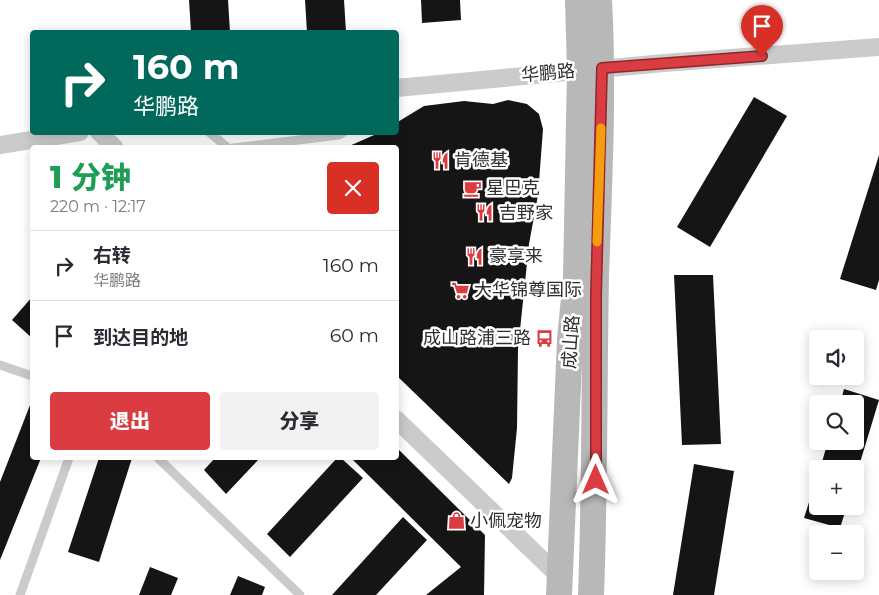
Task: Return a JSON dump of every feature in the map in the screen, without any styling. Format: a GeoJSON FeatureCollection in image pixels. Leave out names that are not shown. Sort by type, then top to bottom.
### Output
{"type":"FeatureCollection","features":[{"type":"Feature","properties":{"kind":"main road","name":"成山路"},"geometry":{"type":"LineString","coordinates":[[578,0],[591,69],[596,278],[596,480],[591,595]]}},
{"type":"Feature","properties":{"kind":"main road","name":"成山路"},"geometry":{"type":"LineString","coordinates":[[559,586],[570,339],[598,0]]}},
{"type":"Feature","properties":{"kind":"street","name":"华鹏路"},"geometry":{"type":"LineString","coordinates":[[399,88],[591,69],[879,47]]}},
{"type":"Feature","properties":{"kind":"street"},"geometry":{"type":"LineString","coordinates":[[0,145],[62,135]]}},
{"type":"Feature","properties":{"kind":"street"},"geometry":{"type":"LineString","coordinates":[[102,135],[112,145]]}},
{"type":"Feature","properties":{"kind":"street"},"geometry":{"type":"LineString","coordinates":[[399,423],[559,586]]}},
{"type":"Feature","properties":{"kind":"lane"},"geometry":{"type":"LineString","coordinates":[[213,135],[224,145]]}},
{"type":"Feature","properties":{"kind":"lane"},"geometry":{"type":"LineString","coordinates":[[258,145],[340,135]]}},
{"type":"Feature","properties":{"kind":"lane"},"geometry":{"type":"LineString","coordinates":[[0,365],[30,375]]}},
{"type":"Feature","properties":{"kind":"lane"},"geometry":{"type":"LineString","coordinates":[[20,595],[68,460]]}},
{"type":"Feature","properties":{"kind":"lane"},"geometry":{"type":"LineString","coordinates":[[160,460],[300,595]]}},
{"type":"Feature","properties":{"kind":"building"},"geometry":{"type":"Polygon","coordinates":[[[189,0],[228,0],[230,30],[191,30],[189,0]]]}},
{"type":"Feature","properties":{"kind":"building"},"geometry":{"type":"Polygon","coordinates":[[[305,0],[344,0],[346,30],[307,30],[305,0]]]}},
{"type":"Feature","properties":{"kind":"building"},"geometry":{"type":"Polygon","coordinates":[[[421,0],[460,0],[461,20],[422,23],[421,0]]]}},
{"type":"Feature","properties":{"kind":"building"},"geometry":{"type":"Polygon","coordinates":[[[754,97],[787,116],[710,247],[677,227],[754,97]]]}},
{"type":"Feature","properties":{"kind":"building","name":"大华锦尊国际"},"geometry":{"type":"Polygon","coordinates":[[[508,100],[527,104],[539,114],[543,129],[538,195],[529,244],[518,349],[517,428],[512,478],[509,484],[399,378],[399,145],[352,145],[374,135],[399,135],[399,121],[424,106],[464,101],[493,104],[508,100]]]}},
{"type":"Feature","properties":{"kind":"building"},"geometry":{"type":"Polygon","coordinates":[[[879,155],[879,280],[876,290],[840,279],[879,155]]]}},
{"type":"Feature","properties":{"kind":"building"},"geometry":{"type":"Polygon","coordinates":[[[674,275],[713,275],[721,444],[682,445],[674,275]]]}},
{"type":"Feature","properties":{"kind":"building"},"geometry":{"type":"Polygon","coordinates":[[[30,299],[30,336],[12,320],[30,299]]]}},
{"type":"Feature","properties":{"kind":"building"},"geometry":{"type":"Polygon","coordinates":[[[844,389],[863,395],[842,395],[844,389]]]}},
{"type":"Feature","properties":{"kind":"building"},"geometry":{"type":"Polygon","coordinates":[[[864,395],[879,400],[864,449],[864,395]]]}},
{"type":"Feature","properties":{"kind":"building"},"geometry":{"type":"Polygon","coordinates":[[[30,405],[30,460],[40,460],[0,560],[0,482],[30,405]]]}},
{"type":"Feature","properties":{"kind":"building"},"geometry":{"type":"Polygon","coordinates":[[[399,450],[485,535],[484,595],[426,595],[461,567],[353,460],[399,460],[399,450]]]}},
{"type":"Feature","properties":{"kind":"building"},"geometry":{"type":"Polygon","coordinates":[[[825,450],[864,450],[861,460],[823,460],[825,450]]]}},
{"type":"Feature","properties":{"kind":"building"},"geometry":{"type":"Polygon","coordinates":[[[98,460],[131,460],[99,562],[68,552],[98,460]]]}},
{"type":"Feature","properties":{"kind":"building"},"geometry":{"type":"Polygon","coordinates":[[[213,460],[258,460],[226,494],[204,470],[213,460]]]}},
{"type":"Feature","properties":{"kind":"building"},"geometry":{"type":"Polygon","coordinates":[[[335,460],[343,460],[363,478],[290,557],[267,534],[335,460]]]}},
{"type":"Feature","properties":{"kind":"building"},"geometry":{"type":"Polygon","coordinates":[[[694,464],[734,471],[714,595],[673,595],[694,464]]]}},
{"type":"Feature","properties":{"kind":"building"},"geometry":{"type":"Polygon","coordinates":[[[809,502],[809,515],[844,515],[841,525],[829,525],[804,518],[809,502]]]}},
{"type":"Feature","properties":{"kind":"building"},"geometry":{"type":"Polygon","coordinates":[[[403,517],[427,540],[376,595],[332,595],[403,517]]]}},
{"type":"Feature","properties":{"kind":"building"},"geometry":{"type":"Polygon","coordinates":[[[150,567],[178,578],[171,595],[139,595],[150,567]]]}},
{"type":"Feature","properties":{"kind":"building"},"geometry":{"type":"Polygon","coordinates":[[[238,576],[265,587],[262,595],[230,595],[238,576]]]}},
{"type":"Feature","properties":{"kind":"slow traffic"},"geometry":{"type":"LineString","coordinates":[[597,242],[601,128]]}},
{"type":"Feature","properties":{"kind":"place","name":"肯德基"},"geometry":{"type":"Point","coordinates":[440,160]}},
{"type":"Feature","properties":{"kind":"place","name":"星巴克"},"geometry":{"type":"Point","coordinates":[472,188]}},
{"type":"Feature","properties":{"kind":"place","name":"吉野家"},"geometry":{"type":"Point","coordinates":[485,213]}},
{"type":"Feature","properties":{"kind":"place","name":"豪享来"},"geometry":{"type":"Point","coordinates":[475,256]}},
{"type":"Feature","properties":{"kind":"place","name":"大华锦尊国际"},"geometry":{"type":"Point","coordinates":[460,290]}},
{"type":"Feature","properties":{"kind":"place","name":"成山路浦三路"},"geometry":{"type":"Point","coordinates":[545,338]}},
{"type":"Feature","properties":{"kind":"place","name":"小佩宠物"},"geometry":{"type":"Point","coordinates":[456,521]}},
{"type":"Feature","properties":{"kind":"route"},"geometry":{"type":"LineString","coordinates":[[596,480],[596,295],[602,68],[762,56]]}}]}
